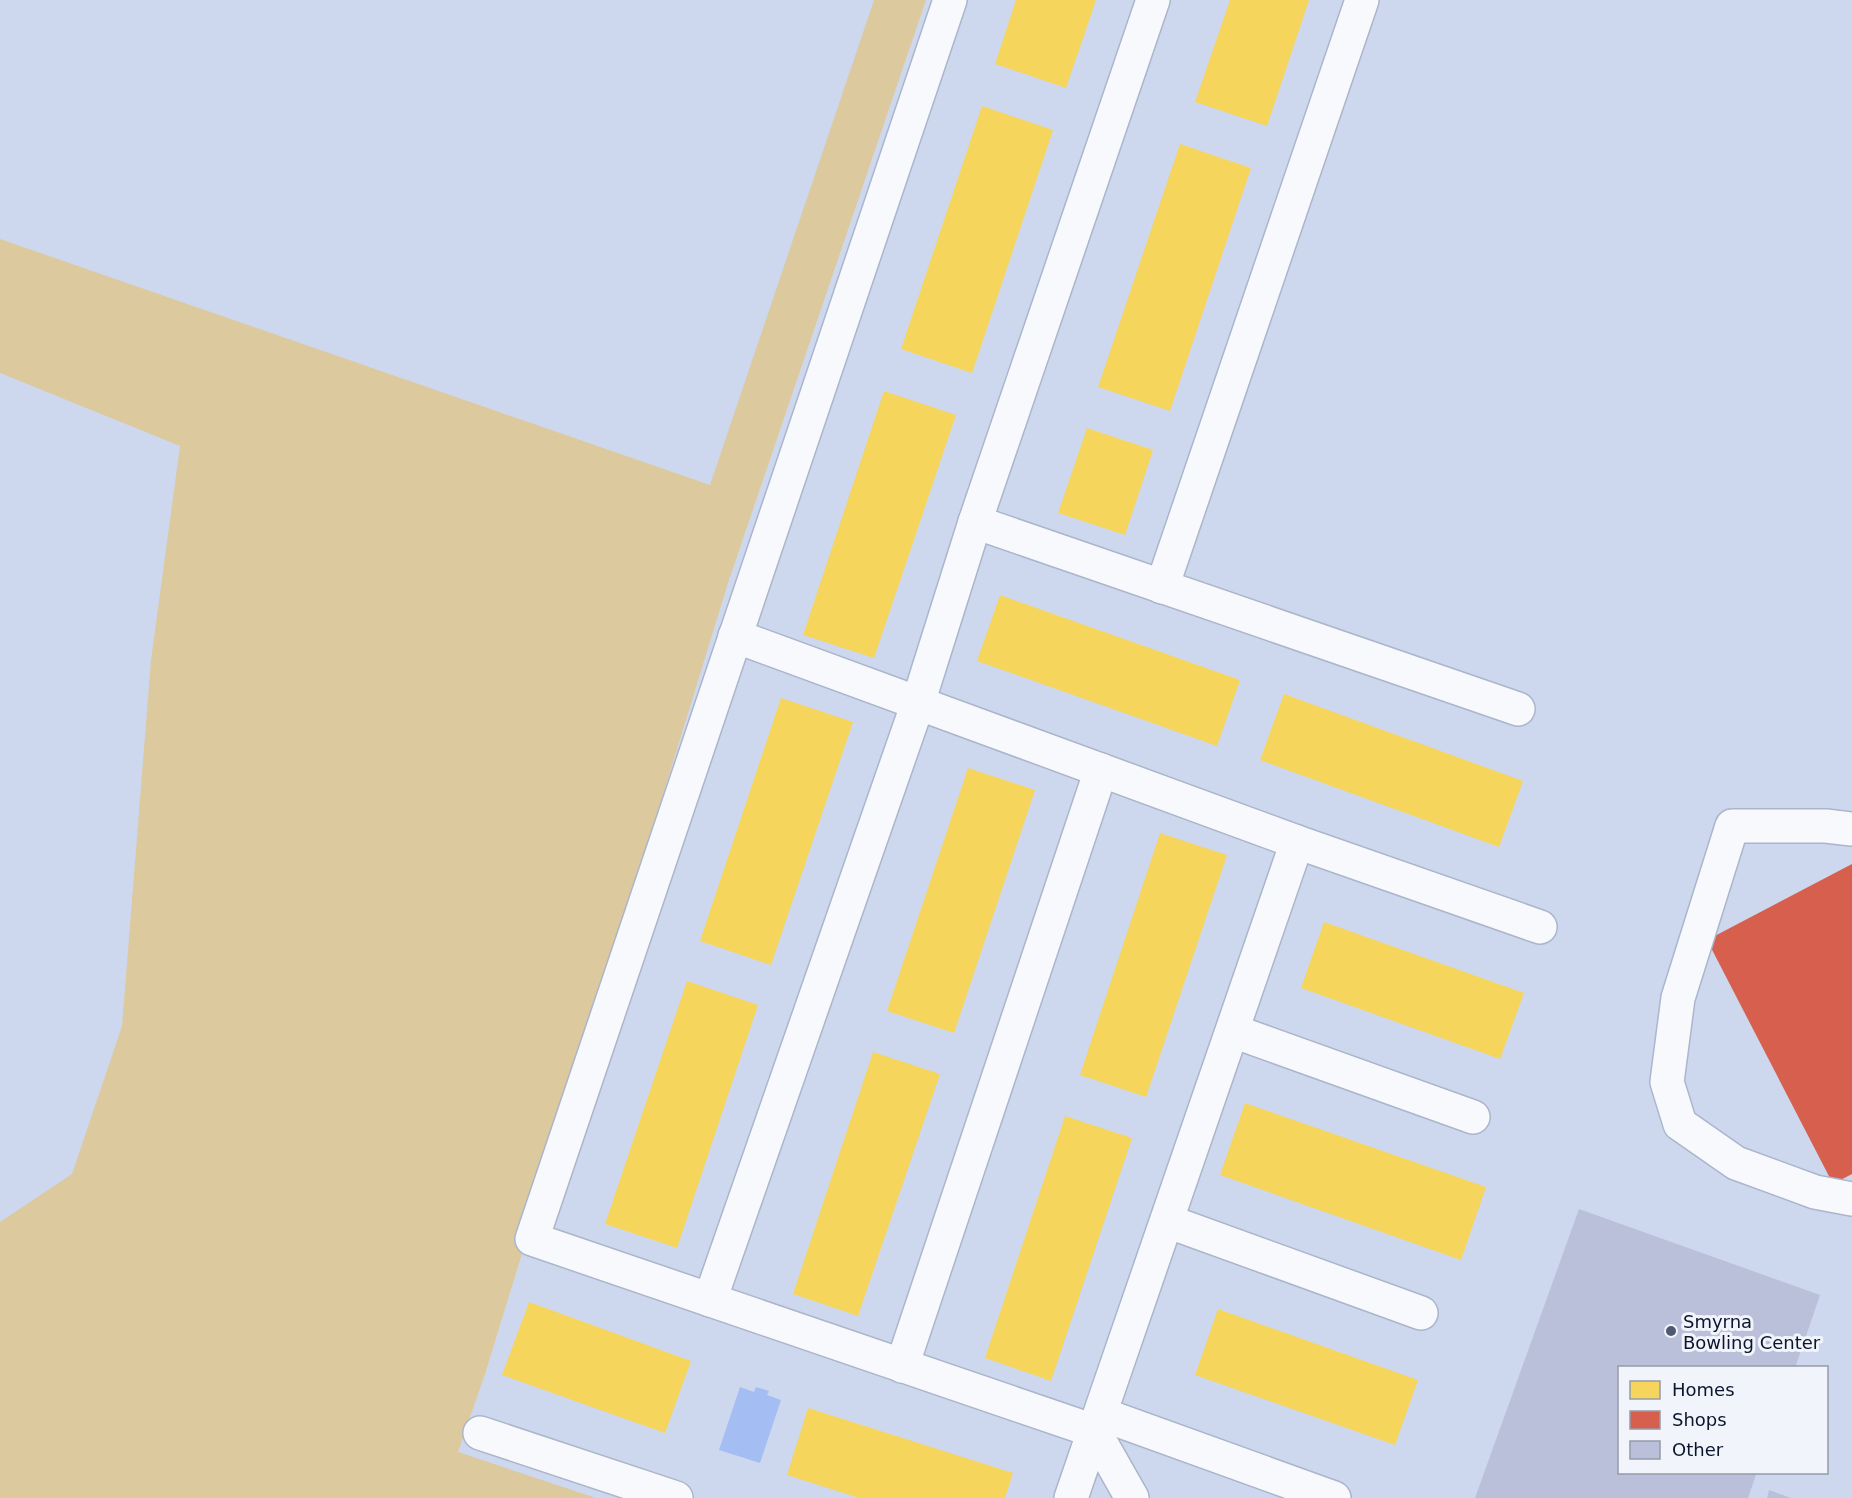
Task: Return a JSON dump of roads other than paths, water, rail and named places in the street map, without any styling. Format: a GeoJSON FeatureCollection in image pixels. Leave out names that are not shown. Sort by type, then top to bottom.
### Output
{"type":"FeatureCollection","features":[{"type":"Feature","properties":{"kind":"street"},"geometry":{"type":"LineString","coordinates":[[950,0],[532,1239],[902,1366],[1098,1422],[1335,1498]]}},
{"type":"Feature","properties":{"kind":"street"},"geometry":{"type":"LineString","coordinates":[[710,1300],[918,703],[975,522],[1153,0]]}},
{"type":"Feature","properties":{"kind":"street"},"geometry":{"type":"LineString","coordinates":[[1162,587],[1362,0]]}},
{"type":"Feature","properties":{"kind":"street"},"geometry":{"type":"LineString","coordinates":[[975,522],[1518,709]]}},
{"type":"Feature","properties":{"kind":"street"},"geometry":{"type":"LineString","coordinates":[[735,636],[1298,842],[1540,927]]}},
{"type":"Feature","properties":{"kind":"street"},"geometry":{"type":"LineString","coordinates":[[902,1366],[1101,770]]}},
{"type":"Feature","properties":{"kind":"street"},"geometry":{"type":"LineString","coordinates":[[1852,829],[1826,826],[1732,826],[1678,998],[1668,1083],[1680,1124],[1736,1163],[1815,1192],[1852,1199]]}},
{"type":"Feature","properties":{"kind":"street"},"geometry":{"type":"LineString","coordinates":[[1071,1498],[1298,842]]}},
{"type":"Feature","properties":{"kind":"street"},"geometry":{"type":"LineString","coordinates":[[1233,1030],[1473,1117]]}},
{"type":"Feature","properties":{"kind":"street"},"geometry":{"type":"LineString","coordinates":[[1167,1221],[1420,1313]]}},
{"type":"Feature","properties":{"kind":"street"},"geometry":{"type":"LineString","coordinates":[[1098,1422],[1132,1498]]}},
{"type":"Feature","properties":{"kind":"street"},"geometry":{"type":"LineString","coordinates":[[480,1433],[676,1498]]}},
{"type":"Feature","properties":{"kind":"water"},"geometry":{"type":"Polygon","coordinates":[[[740,1387],[754,1392],[756,1387],[769,1391],[767,1395],[781,1400],[760,1463],[719,1450],[740,1387]]]}},
{"type":"Feature","properties":{"kind":"place","name":"Smyrna Bowling Center"},"geometry":{"type":"Point","coordinates":[1671,1331]}}]}
